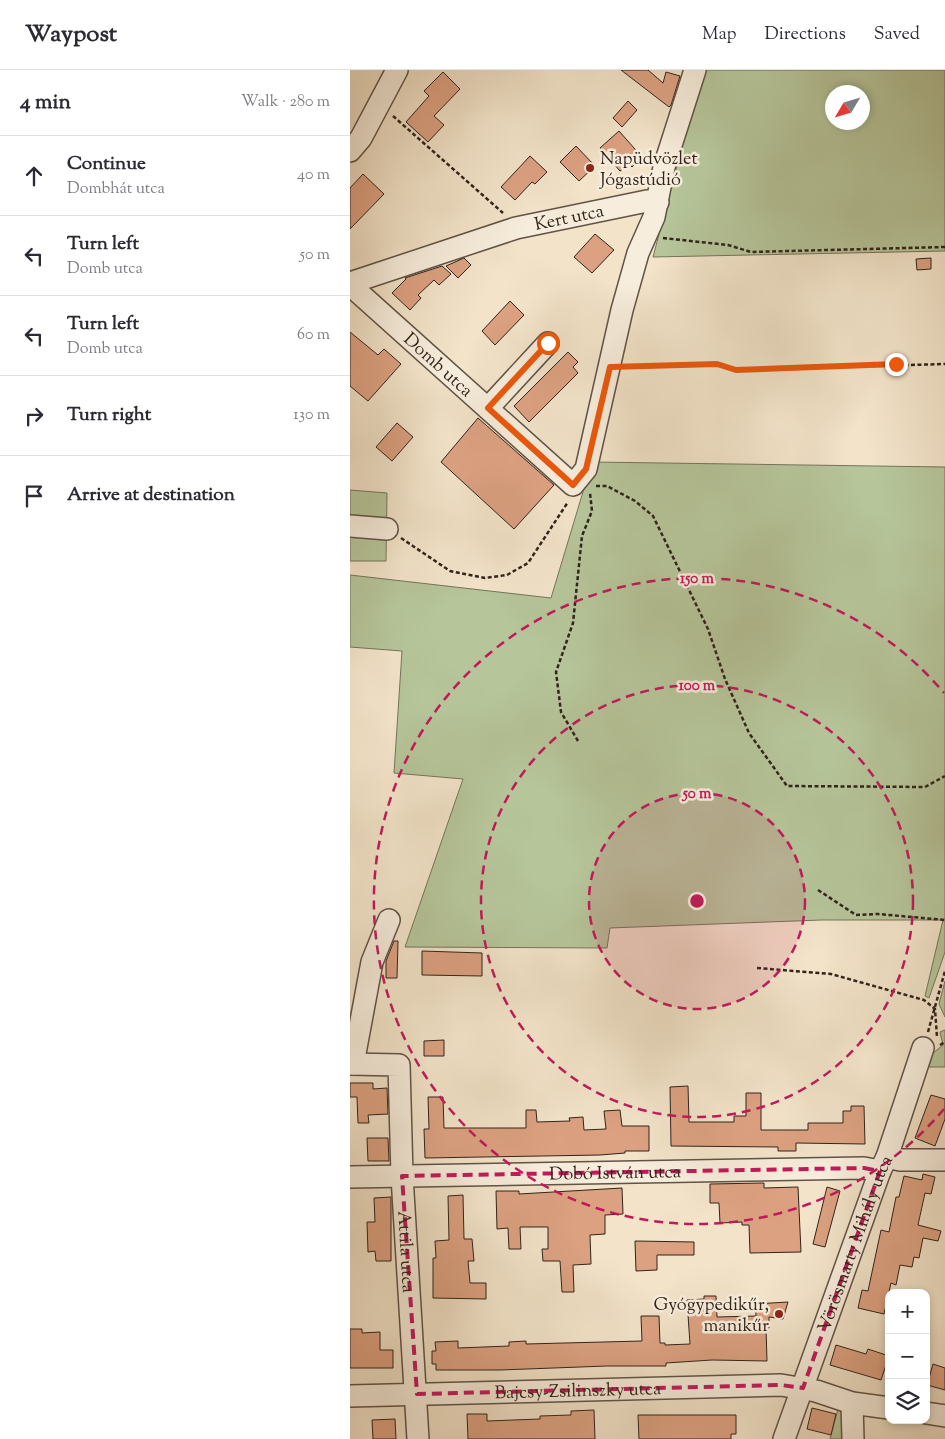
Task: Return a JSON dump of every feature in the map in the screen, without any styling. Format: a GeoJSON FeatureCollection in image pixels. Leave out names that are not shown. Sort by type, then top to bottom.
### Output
{"type":"FeatureCollection","features":[{"type":"Feature","properties":{"kind":"street"},"geometry":{"type":"LineString","coordinates":[[350,151],[361,138],[397,70]]}},
{"type":"Feature","properties":{"kind":"street"},"geometry":{"type":"LineString","coordinates":[[658,202],[664,167],[695,70]]}},
{"type":"Feature","properties":{"kind":"street","name":"Kert utca"},"geometry":{"type":"LineString","coordinates":[[350,284],[516,228],[647,201],[658,202]]}},
{"type":"Feature","properties":{"kind":"street","name":"Domb utca"},"geometry":{"type":"LineString","coordinates":[[350,284],[573,485],[586,469],[622,310],[638,253],[646,237],[658,202]]}},
{"type":"Feature","properties":{"kind":"street"},"geometry":{"type":"LineString","coordinates":[[488,408],[548,343]]}},
{"type":"Feature","properties":{"kind":"street"},"geometry":{"type":"LineString","coordinates":[[350,526],[387,529]]}},
{"type":"Feature","properties":{"kind":"street"},"geometry":{"type":"LineString","coordinates":[[352,1064],[372,962],[390,920]]}},
{"type":"Feature","properties":{"kind":"street","name":"Vörösmarty Mihály utca"},"geometry":{"type":"LineString","coordinates":[[784,1439],[883,1164],[928,1050]]}},
{"type":"Feature","properties":{"kind":"street","name":"Attila utca"},"geometry":{"type":"LineString","coordinates":[[352,1064],[399,1065],[402,1176],[417,1394],[418,1439]]}},
{"type":"Feature","properties":{"kind":"street","name":"Dobó István utca"},"geometry":{"type":"LineString","coordinates":[[350,1177],[864,1168],[900,1160],[945,1160]]}},
{"type":"Feature","properties":{"kind":"street","name":"Bajcsy-Zsilinszky utca"},"geometry":{"type":"LineString","coordinates":[[350,1396],[781,1385],[803,1388],[852,1403],[885,1407]]}},
{"type":"Feature","properties":{"kind":"street"},"geometry":{"type":"LineString","coordinates":[[852,1403],[853,1439]]}},
{"type":"Feature","properties":{"kind":"street"},"geometry":{"type":"LineString","coordinates":[[930,1414],[945,1416]]}},
{"type":"Feature","properties":{"kind":"path"},"geometry":{"type":"LineString","coordinates":[[380,105],[494,205],[516,228]]}},
{"type":"Feature","properties":{"kind":"path"},"geometry":{"type":"LineString","coordinates":[[646,237],[728,244],[751,252],[945,246]]}},
{"type":"Feature","properties":{"kind":"path"},"geometry":{"type":"LineString","coordinates":[[610,367],[717,364],[736,370],[945,364]]}},
{"type":"Feature","properties":{"kind":"path"},"geometry":{"type":"LineString","coordinates":[[578,742],[561,712],[556,672],[572,622],[582,536],[592,510],[590,486],[607,486],[635,501],[653,516],[708,629],[725,679],[749,734],[787,786],[925,787],[945,776]]}},
{"type":"Feature","properties":{"kind":"path"},"geometry":{"type":"LineString","coordinates":[[387,529],[450,571],[485,578],[507,575],[528,563],[568,502]]}},
{"type":"Feature","properties":{"kind":"path"},"geometry":{"type":"LineString","coordinates":[[818,890],[856,915],[878,914],[945,920]]}},
{"type":"Feature","properties":{"kind":"path"},"geometry":{"type":"LineString","coordinates":[[757,968],[831,974],[924,1000],[935,1009]]}},
{"type":"Feature","properties":{"kind":"path"},"geometry":{"type":"LineString","coordinates":[[928,1050],[935,1009],[945,971]]}},
{"type":"Feature","properties":{"kind":"path"},"geometry":{"type":"LineString","coordinates":[[928,1050],[935,1034],[935,1009]]}},
{"type":"Feature","properties":{"kind":"path"},"geometry":{"type":"LineString","coordinates":[[928,1050],[945,1042]]}},
{"type":"Feature","properties":{"kind":"highlighted area"},"geometry":{"type":"Polygon","coordinates":[[[864,1168],[880,1171],[803,1388],[781,1385],[417,1394],[402,1176],[864,1168]]]}},
{"type":"Feature","properties":{"kind":"green space"},"geometry":{"type":"Polygon","coordinates":[[[702,70],[945,70],[945,251],[653,257],[702,70]]]}},
{"type":"Feature","properties":{"kind":"green space"},"geometry":{"type":"Polygon","coordinates":[[[592,462],[945,467],[945,952],[929,998],[925,996],[943,920],[821,920],[610,928],[607,948],[405,947],[463,779],[394,773],[402,651],[350,647],[350,575],[551,598],[592,462]]]}},
{"type":"Feature","properties":{"kind":"green space"},"geometry":{"type":"Polygon","coordinates":[[[350,490],[387,493],[386,561],[350,561],[350,490]]]}},
{"type":"Feature","properties":{"kind":"green space"},"geometry":{"type":"Polygon","coordinates":[[[945,981],[945,1017],[939,1004],[945,981]]]}},
{"type":"Feature","properties":{"kind":"green space"},"geometry":{"type":"Polygon","coordinates":[[[945,1030],[945,1067],[928,1067],[920,1064],[943,1045],[940,1032],[945,1030]]]}},
{"type":"Feature","properties":{"kind":"green space"},"geometry":{"type":"Polygon","coordinates":[[[838,1409],[841,1411],[847,1439],[830,1439],[838,1409]]]}},
{"type":"Feature","properties":{"kind":"building"},"geometry":{"type":"Polygon","coordinates":[[[621,70],[648,70],[663,83],[666,72],[680,76],[671,105],[669,107],[621,70]]]}},
{"type":"Feature","properties":{"kind":"building"},"geometry":{"type":"Polygon","coordinates":[[[443,72],[460,89],[434,116],[444,125],[428,142],[406,122],[429,96],[424,91],[443,72]]]}},
{"type":"Feature","properties":{"kind":"building"},"geometry":{"type":"Polygon","coordinates":[[[628,101],[637,110],[622,127],[613,118],[628,101]]]}},
{"type":"Feature","properties":{"kind":"building"},"geometry":{"type":"Polygon","coordinates":[[[619,131],[642,157],[632,167],[629,164],[620,171],[600,148],[619,131]]]}},
{"type":"Feature","properties":{"kind":"building"},"geometry":{"type":"Polygon","coordinates":[[[576,146],[595,166],[579,181],[560,162],[576,146]]]}},
{"type":"Feature","properties":{"kind":"building"},"geometry":{"type":"Polygon","coordinates":[[[530,156],[547,172],[535,184],[532,182],[515,200],[501,187],[530,156]]]}},
{"type":"Feature","properties":{"kind":"building"},"geometry":{"type":"Polygon","coordinates":[[[363,174],[384,194],[350,229],[350,188],[363,174]]]}},
{"type":"Feature","properties":{"kind":"building"},"geometry":{"type":"Polygon","coordinates":[[[595,234],[614,250],[592,273],[574,257],[595,234]]]}},
{"type":"Feature","properties":{"kind":"building"},"geometry":{"type":"Polygon","coordinates":[[[464,258],[471,265],[458,278],[446,266],[464,258]]]}},
{"type":"Feature","properties":{"kind":"building"},"geometry":{"type":"Polygon","coordinates":[[[931,258],[931,269],[917,270],[916,259],[931,258]]]}},
{"type":"Feature","properties":{"kind":"building"},"geometry":{"type":"Polygon","coordinates":[[[442,266],[451,274],[439,285],[434,280],[418,295],[421,298],[410,310],[392,293],[405,278],[442,266]]]}},
{"type":"Feature","properties":{"kind":"building"},"geometry":{"type":"Polygon","coordinates":[[[510,301],[524,315],[495,345],[482,331],[510,301]]]}},
{"type":"Feature","properties":{"kind":"building"},"geometry":{"type":"Polygon","coordinates":[[[350,332],[378,355],[384,349],[401,364],[368,401],[350,386],[350,332]]]}},
{"type":"Feature","properties":{"kind":"building"},"geometry":{"type":"Polygon","coordinates":[[[568,352],[578,362],[573,367],[578,373],[529,422],[514,406],[568,352]]]}},
{"type":"Feature","properties":{"kind":"building"},"geometry":{"type":"Polygon","coordinates":[[[478,418],[554,485],[514,529],[441,462],[478,418]]]}},
{"type":"Feature","properties":{"kind":"building"},"geometry":{"type":"Polygon","coordinates":[[[397,423],[413,437],[392,461],[376,447],[397,423]]]}},
{"type":"Feature","properties":{"kind":"building"},"geometry":{"type":"Polygon","coordinates":[[[394,941],[398,941],[397,978],[386,978],[386,961],[394,941]]]}},
{"type":"Feature","properties":{"kind":"building"},"geometry":{"type":"Polygon","coordinates":[[[422,951],[482,953],[482,976],[422,975],[422,951]]]}},
{"type":"Feature","properties":{"kind":"building"},"geometry":{"type":"Polygon","coordinates":[[[444,1040],[444,1056],[424,1056],[424,1041],[444,1040]]]}},
{"type":"Feature","properties":{"kind":"building"},"geometry":{"type":"Polygon","coordinates":[[[350,1083],[373,1083],[373,1089],[387,1088],[388,1114],[368,1115],[369,1123],[358,1123],[357,1097],[350,1097],[350,1083]]]}},
{"type":"Feature","properties":{"kind":"building"},"geometry":{"type":"Polygon","coordinates":[[[688,1086],[689,1122],[734,1122],[734,1116],[746,1116],[746,1093],[761,1093],[761,1130],[808,1130],[808,1123],[843,1123],[843,1111],[851,1111],[851,1106],[864,1106],[865,1144],[796,1143],[796,1151],[778,1151],[778,1147],[671,1146],[670,1087],[688,1086]]]}},
{"type":"Feature","properties":{"kind":"building"},"geometry":{"type":"Polygon","coordinates":[[[931,1095],[945,1099],[945,1119],[935,1146],[915,1138],[931,1095]]]}},
{"type":"Feature","properties":{"kind":"building"},"geometry":{"type":"Polygon","coordinates":[[[428,1097],[443,1097],[444,1128],[526,1128],[526,1110],[536,1110],[537,1122],[570,1121],[569,1118],[583,1117],[584,1130],[606,1129],[604,1111],[620,1110],[622,1126],[649,1126],[649,1151],[625,1151],[625,1153],[600,1155],[425,1158],[424,1129],[429,1129],[428,1097]]]}},
{"type":"Feature","properties":{"kind":"building"},"geometry":{"type":"Polygon","coordinates":[[[367,1138],[388,1138],[389,1161],[368,1161],[367,1138]]]}},
{"type":"Feature","properties":{"kind":"building"},"geometry":{"type":"Polygon","coordinates":[[[923,1174],[935,1177],[931,1194],[925,1193],[918,1225],[941,1231],[938,1241],[923,1238],[919,1258],[914,1257],[912,1267],[900,1265],[896,1285],[891,1283],[890,1289],[885,1289],[884,1314],[858,1308],[862,1290],[868,1291],[881,1230],[889,1232],[896,1197],[899,1197],[904,1176],[922,1180],[923,1174]]]}},
{"type":"Feature","properties":{"kind":"building"},"geometry":{"type":"Polygon","coordinates":[[[764,1183],[764,1188],[798,1187],[801,1252],[750,1253],[749,1225],[742,1225],[742,1222],[720,1223],[719,1203],[710,1203],[710,1184],[764,1183]]]}},
{"type":"Feature","properties":{"kind":"building"},"geometry":{"type":"Polygon","coordinates":[[[827,1187],[840,1191],[825,1247],[813,1244],[827,1187]]]}},
{"type":"Feature","properties":{"kind":"building"},"geometry":{"type":"Polygon","coordinates":[[[622,1188],[623,1214],[605,1215],[605,1234],[590,1235],[591,1264],[573,1265],[574,1292],[562,1292],[560,1261],[543,1261],[542,1249],[548,1249],[548,1227],[520,1227],[521,1249],[509,1249],[508,1228],[497,1229],[496,1191],[519,1191],[519,1194],[622,1188]]]}},
{"type":"Feature","properties":{"kind":"building"},"geometry":{"type":"Polygon","coordinates":[[[463,1195],[464,1239],[472,1239],[474,1261],[468,1261],[470,1283],[486,1283],[486,1299],[433,1298],[433,1258],[436,1258],[435,1241],[449,1240],[448,1196],[463,1195]]]}},
{"type":"Feature","properties":{"kind":"building"},"geometry":{"type":"Polygon","coordinates":[[[391,1197],[391,1261],[376,1261],[375,1251],[368,1252],[367,1222],[375,1222],[374,1198],[391,1197]]]}},
{"type":"Feature","properties":{"kind":"building"},"geometry":{"type":"Polygon","coordinates":[[[635,1241],[694,1242],[694,1255],[657,1255],[657,1270],[636,1271],[635,1241]]]}},
{"type":"Feature","properties":{"kind":"building"},"geometry":{"type":"Polygon","coordinates":[[[704,1296],[716,1296],[717,1317],[756,1316],[755,1304],[788,1302],[783,1319],[769,1317],[769,1328],[766,1328],[767,1361],[712,1360],[666,1363],[666,1366],[500,1370],[436,1370],[436,1364],[432,1364],[432,1351],[436,1351],[435,1342],[458,1341],[458,1348],[509,1346],[509,1342],[526,1341],[526,1344],[642,1341],[641,1316],[659,1316],[660,1343],[665,1343],[665,1345],[690,1344],[687,1300],[704,1299],[704,1296]]]}},
{"type":"Feature","properties":{"kind":"building"},"geometry":{"type":"Polygon","coordinates":[[[350,1329],[362,1329],[362,1333],[380,1332],[380,1350],[393,1350],[393,1368],[350,1368],[350,1329]]]}},
{"type":"Feature","properties":{"kind":"building"},"geometry":{"type":"Polygon","coordinates":[[[836,1345],[866,1354],[868,1349],[885,1355],[885,1368],[881,1380],[830,1365],[836,1345]]]}},
{"type":"Feature","properties":{"kind":"building"},"geometry":{"type":"Polygon","coordinates":[[[933,1364],[945,1368],[945,1390],[930,1386],[930,1374],[933,1364]]]}},
{"type":"Feature","properties":{"kind":"building"},"geometry":{"type":"Polygon","coordinates":[[[812,1408],[836,1414],[831,1435],[807,1429],[812,1408]]]}},
{"type":"Feature","properties":{"kind":"building"},"geometry":{"type":"Polygon","coordinates":[[[594,1410],[595,1439],[468,1439],[467,1414],[487,1414],[487,1421],[540,1419],[540,1416],[571,1415],[571,1411],[594,1410]]]}},
{"type":"Feature","properties":{"kind":"building"},"geometry":{"type":"Polygon","coordinates":[[[638,1415],[736,1415],[736,1434],[731,1434],[731,1439],[639,1439],[638,1415]]]}},
{"type":"Feature","properties":{"kind":"building"},"geometry":{"type":"Polygon","coordinates":[[[395,1419],[396,1439],[373,1439],[372,1420],[395,1419]]]}},
{"type":"Feature","properties":{"kind":"place","name":"Napüdvözlet Jógastúdió"},"geometry":{"type":"Point","coordinates":[590,168]}},
{"type":"Feature","properties":{"kind":"place","name":"Gyógypedikűr, manikűr"},"geometry":{"type":"Point","coordinates":[779,1314]}},
{"type":"Feature","properties":{"kind":"route"},"geometry":{"type":"LineString","coordinates":[[548,343],[488,408],[573,485],[586,469],[610,367],[717,364],[736,370],[896,364]]}}]}
